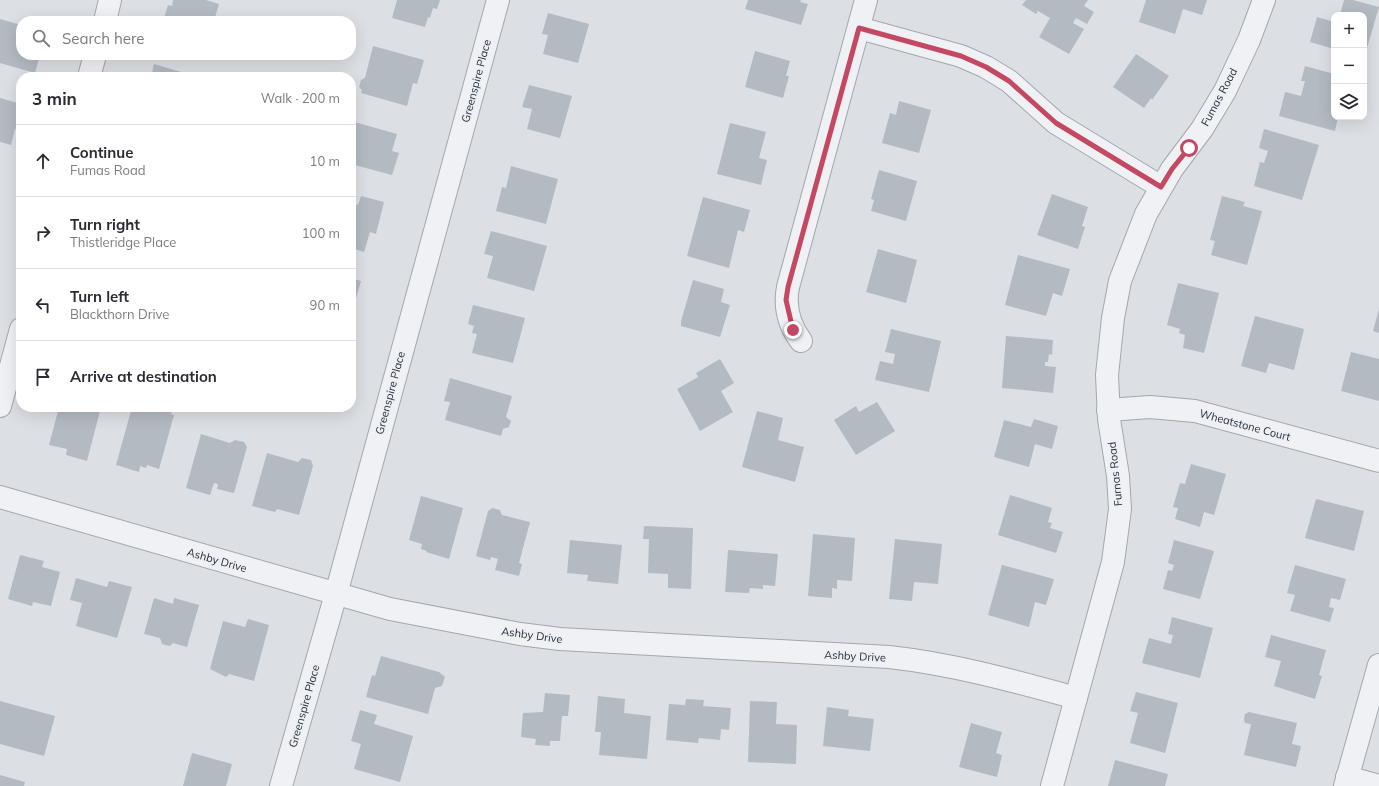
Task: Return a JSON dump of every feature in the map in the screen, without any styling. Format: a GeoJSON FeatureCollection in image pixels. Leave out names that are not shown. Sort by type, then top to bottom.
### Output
{"type":"FeatureCollection","features":[{"type":"Feature","properties":{"kind":"street"},"geometry":{"type":"LineString","coordinates":[[106,16],[110,0]]}},
{"type":"Feature","properties":{"kind":"street","name":"Greenspire Place"},"geometry":{"type":"LineString","coordinates":[[280,786],[336,594],[498,0]]}},
{"type":"Feature","properties":{"kind":"street"},"geometry":{"type":"LineString","coordinates":[[801,341],[793,330],[787,312],[786,300],[788,287],[866,0]]}},
{"type":"Feature","properties":{"kind":"street","name":"Fumas Road"},"geometry":{"type":"LineString","coordinates":[[1161,187],[1172,169],[1202,129],[1225,91],[1249,40],[1264,0]]}},
{"type":"Feature","properties":{"kind":"street"},"geometry":{"type":"LineString","coordinates":[[859,28],[961,56],[986,67],[1009,81],[1056,123],[1161,187]]}},
{"type":"Feature","properties":{"kind":"street"},"geometry":{"type":"LineString","coordinates":[[90,72],[94,60]]}},
{"type":"Feature","properties":{"kind":"street","name":"Furnas Road"},"geometry":{"type":"LineString","coordinates":[[1052,786],[1113,562],[1120,509],[1118,476],[1108,410],[1109,352],[1120,281],[1146,214],[1161,187]]}},
{"type":"Feature","properties":{"kind":"street"},"geometry":{"type":"LineString","coordinates":[[0,406],[16,347]]}},
{"type":"Feature","properties":{"kind":"street","name":"Wheatstone Court"},"geometry":{"type":"LineString","coordinates":[[1108,410],[1150,407],[1195,412],[1379,461]]}},
{"type":"Feature","properties":{"kind":"street","name":"Ashby Drive"},"geometry":{"type":"LineString","coordinates":[[0,497],[390,609],[520,634],[560,639],[881,657],[923,661],[990,674],[1076,698]]}},
{"type":"Feature","properties":{"kind":"street"},"geometry":{"type":"LineString","coordinates":[[1379,665],[1346,782],[1379,786]]}},
{"type":"Feature","properties":{"kind":"building"},"geometry":{"type":"Polygon","coordinates":[[[173,0],[206,0],[219,4],[215,16],[165,16],[168,5],[172,6],[173,0]]]}},
{"type":"Feature","properties":{"kind":"building"},"geometry":{"type":"Polygon","coordinates":[[[397,0],[440,0],[437,9],[433,8],[430,18],[428,17],[425,27],[392,18],[397,0]]]}},
{"type":"Feature","properties":{"kind":"building"},"geometry":{"type":"Polygon","coordinates":[[[748,0],[801,0],[800,2],[808,4],[801,25],[745,9],[748,0]]]}},
{"type":"Feature","properties":{"kind":"building"},"geometry":{"type":"Polygon","coordinates":[[[1026,0],[1088,0],[1084,6],[1094,12],[1087,24],[1076,18],[1073,23],[1084,29],[1069,54],[1039,37],[1050,18],[1038,11],[1036,14],[1022,5],[1026,0]]]}},
{"type":"Feature","properties":{"kind":"building"},"geometry":{"type":"Polygon","coordinates":[[[1146,0],[1207,0],[1202,15],[1183,9],[1175,34],[1139,22],[1146,0]]]}},
{"type":"Feature","properties":{"kind":"building"},"geometry":{"type":"Polygon","coordinates":[[[1344,0],[1353,0],[1379,7],[1367,48],[1367,12],[1341,12],[1344,0]]]}},
{"type":"Feature","properties":{"kind":"building"},"geometry":{"type":"Polygon","coordinates":[[[548,13],[589,24],[578,63],[543,54],[548,35],[542,34],[548,13]]]}},
{"type":"Feature","properties":{"kind":"building"},"geometry":{"type":"Polygon","coordinates":[[[1317,17],[1331,21],[1331,48],[1310,42],[1317,17]]]}},
{"type":"Feature","properties":{"kind":"building"},"geometry":{"type":"Polygon","coordinates":[[[0,19],[16,24],[16,60],[39,60],[35,72],[0,63],[0,19]]]}},
{"type":"Feature","properties":{"kind":"building"},"geometry":{"type":"Polygon","coordinates":[[[373,46],[424,60],[417,84],[413,83],[407,106],[361,93],[362,90],[359,87],[361,80],[365,78],[373,46]]]}},
{"type":"Feature","properties":{"kind":"building"},"geometry":{"type":"Polygon","coordinates":[[[755,51],[790,61],[786,76],[789,76],[783,98],[745,87],[755,51]]]}},
{"type":"Feature","properties":{"kind":"building"},"geometry":{"type":"Polygon","coordinates":[[[1136,54],[1169,76],[1152,100],[1151,98],[1144,108],[1113,87],[1136,54]]]}},
{"type":"Feature","properties":{"kind":"building"},"geometry":{"type":"Polygon","coordinates":[[[154,64],[181,72],[152,72],[154,64]]]}},
{"type":"Feature","properties":{"kind":"building"},"geometry":{"type":"Polygon","coordinates":[[[1305,66],[1331,73],[1331,120],[1337,120],[1335,131],[1279,116],[1285,92],[1301,96],[1305,81],[1301,81],[1305,66]]]}},
{"type":"Feature","properties":{"kind":"building"},"geometry":{"type":"Polygon","coordinates":[[[529,85],[572,96],[560,138],[527,129],[532,109],[522,107],[529,85]]]}},
{"type":"Feature","properties":{"kind":"building"},"geometry":{"type":"Polygon","coordinates":[[[0,98],[16,103],[16,129],[11,145],[0,142],[0,98]]]}},
{"type":"Feature","properties":{"kind":"building"},"geometry":{"type":"Polygon","coordinates":[[[899,101],[931,110],[919,153],[882,143],[890,113],[896,115],[899,101]]]}},
{"type":"Feature","properties":{"kind":"building"},"geometry":{"type":"Polygon","coordinates":[[[356,122],[397,134],[392,151],[399,153],[392,175],[356,165],[356,122]]]}},
{"type":"Feature","properties":{"kind":"building"},"geometry":{"type":"Polygon","coordinates":[[[730,123],[766,132],[759,158],[767,160],[761,185],[717,174],[730,123]]]}},
{"type":"Feature","properties":{"kind":"building"},"geometry":{"type":"Polygon","coordinates":[[[1264,129],[1319,145],[1302,200],[1254,186],[1260,162],[1264,163],[1268,151],[1259,148],[1264,129]]]}},
{"type":"Feature","properties":{"kind":"building"},"geometry":{"type":"Polygon","coordinates":[[[511,166],[558,179],[546,224],[496,211],[502,187],[506,188],[511,166]]]}},
{"type":"Feature","properties":{"kind":"building"},"geometry":{"type":"Polygon","coordinates":[[[879,170],[917,181],[906,221],[871,211],[874,200],[871,199],[879,170]]]}},
{"type":"Feature","properties":{"kind":"building"},"geometry":{"type":"Polygon","coordinates":[[[1052,194],[1088,207],[1082,226],[1085,227],[1078,249],[1037,235],[1052,194]]]}},
{"type":"Feature","properties":{"kind":"building"},"geometry":{"type":"Polygon","coordinates":[[[361,196],[384,202],[376,234],[370,232],[364,252],[356,250],[356,204],[358,205],[361,196]]]}},
{"type":"Feature","properties":{"kind":"building"},"geometry":{"type":"Polygon","coordinates":[[[1222,196],[1245,202],[1243,206],[1262,211],[1247,265],[1211,255],[1215,241],[1210,240],[1222,196]]]}},
{"type":"Feature","properties":{"kind":"building"},"geometry":{"type":"Polygon","coordinates":[[[703,197],[750,210],[744,232],[738,230],[729,268],[687,256],[703,197]]]}},
{"type":"Feature","properties":{"kind":"building"},"geometry":{"type":"Polygon","coordinates":[[[491,231],[547,246],[534,291],[487,278],[493,256],[484,254],[491,231]]]}},
{"type":"Feature","properties":{"kind":"building"},"geometry":{"type":"Polygon","coordinates":[[[878,249],[917,260],[906,303],[866,292],[878,249]]]}},
{"type":"Feature","properties":{"kind":"building"},"geometry":{"type":"Polygon","coordinates":[[[1018,255],[1070,269],[1062,296],[1053,293],[1046,316],[1005,305],[1018,255]]]}},
{"type":"Feature","properties":{"kind":"building"},"geometry":{"type":"Polygon","coordinates":[[[356,280],[361,281],[356,298],[356,280]]]}},
{"type":"Feature","properties":{"kind":"building"},"geometry":{"type":"Polygon","coordinates":[[[693,280],[724,289],[721,302],[730,305],[720,337],[681,326],[681,321],[693,280]]]}},
{"type":"Feature","properties":{"kind":"building"},"geometry":{"type":"Polygon","coordinates":[[[1178,283],[1219,293],[1204,353],[1183,348],[1185,335],[1179,333],[1180,329],[1167,325],[1178,283]]]}},
{"type":"Feature","properties":{"kind":"building"},"geometry":{"type":"Polygon","coordinates":[[[473,305],[525,318],[513,363],[472,353],[477,334],[472,333],[474,326],[468,324],[473,305]]]}},
{"type":"Feature","properties":{"kind":"building"},"geometry":{"type":"Polygon","coordinates":[[[1379,309],[1379,333],[1373,331],[1379,309]]]}},
{"type":"Feature","properties":{"kind":"building"},"geometry":{"type":"Polygon","coordinates":[[[1255,316],[1304,329],[1294,370],[1269,363],[1266,373],[1241,366],[1255,316]]]}},
{"type":"Feature","properties":{"kind":"building"},"geometry":{"type":"Polygon","coordinates":[[[891,329],[941,341],[929,392],[875,380],[880,361],[893,364],[895,354],[885,352],[891,329]]]}},
{"type":"Feature","properties":{"kind":"building"},"geometry":{"type":"Polygon","coordinates":[[[1006,336],[1053,340],[1052,355],[1049,354],[1048,362],[1045,362],[1045,366],[1056,367],[1053,393],[1002,388],[1006,336]]]}},
{"type":"Feature","properties":{"kind":"building"},"geometry":{"type":"Polygon","coordinates":[[[1351,352],[1379,359],[1379,401],[1341,391],[1351,352]]]}},
{"type":"Feature","properties":{"kind":"building"},"geometry":{"type":"Polygon","coordinates":[[[720,359],[734,383],[721,391],[733,412],[700,431],[677,389],[698,377],[696,373],[720,359]]]}},
{"type":"Feature","properties":{"kind":"building"},"geometry":{"type":"Polygon","coordinates":[[[450,378],[512,396],[506,417],[511,421],[509,427],[503,429],[501,436],[445,420],[450,402],[444,401],[450,378]]]}},
{"type":"Feature","properties":{"kind":"building"},"geometry":{"type":"Polygon","coordinates":[[[877,402],[895,431],[856,455],[834,420],[856,406],[859,412],[877,402]]]}},
{"type":"Feature","properties":{"kind":"building"},"geometry":{"type":"Polygon","coordinates":[[[757,411],[783,418],[778,440],[804,447],[795,482],[742,467],[757,411]]]}},
{"type":"Feature","properties":{"kind":"building"},"geometry":{"type":"Polygon","coordinates":[[[58,412],[100,412],[87,461],[66,455],[67,449],[49,445],[58,412]]]}},
{"type":"Feature","properties":{"kind":"building"},"geometry":{"type":"Polygon","coordinates":[[[131,412],[172,412],[171,414],[174,415],[159,469],[147,465],[146,468],[140,466],[139,472],[116,465],[131,412]]]}},
{"type":"Feature","properties":{"kind":"building"},"geometry":{"type":"Polygon","coordinates":[[[1034,419],[1058,426],[1052,449],[1035,444],[1029,467],[994,457],[1004,420],[1031,427],[1034,419]]]}},
{"type":"Feature","properties":{"kind":"building"},"geometry":{"type":"Polygon","coordinates":[[[201,434],[230,443],[235,440],[244,442],[247,447],[234,493],[217,489],[218,484],[214,483],[210,495],[186,488],[201,434]]]}},
{"type":"Feature","properties":{"kind":"building"},"geometry":{"type":"Polygon","coordinates":[[[267,453],[298,462],[302,458],[311,460],[313,466],[299,515],[277,509],[275,512],[252,506],[267,453]]]}},
{"type":"Feature","properties":{"kind":"building"},"geometry":{"type":"Polygon","coordinates":[[[1191,464],[1226,474],[1214,515],[1204,512],[1200,527],[1175,519],[1178,508],[1173,507],[1180,483],[1185,484],[1191,464]]]}},
{"type":"Feature","properties":{"kind":"building"},"geometry":{"type":"Polygon","coordinates":[[[1010,495],[1052,508],[1048,522],[1052,523],[1050,528],[1063,532],[1056,553],[998,535],[1010,495]]]}},
{"type":"Feature","properties":{"kind":"building"},"geometry":{"type":"Polygon","coordinates":[[[421,496],[463,508],[449,559],[426,552],[427,551],[421,549],[422,544],[409,540],[421,496]]]}},
{"type":"Feature","properties":{"kind":"building"},"geometry":{"type":"Polygon","coordinates":[[[1316,499],[1364,511],[1354,551],[1305,538],[1316,499]]]}},
{"type":"Feature","properties":{"kind":"building"},"geometry":{"type":"Polygon","coordinates":[[[492,508],[500,510],[502,515],[530,522],[519,563],[522,564],[519,576],[495,570],[498,559],[491,557],[490,560],[476,556],[488,511],[492,508]]]}},
{"type":"Feature","properties":{"kind":"building"},"geometry":{"type":"Polygon","coordinates":[[[644,526],[693,528],[691,589],[668,588],[668,574],[648,573],[649,539],[643,539],[644,526]]]}},
{"type":"Feature","properties":{"kind":"building"},"geometry":{"type":"Polygon","coordinates":[[[813,534],[855,538],[852,581],[837,580],[837,589],[832,588],[832,598],[808,596],[813,534]]]}},
{"type":"Feature","properties":{"kind":"building"},"geometry":{"type":"Polygon","coordinates":[[[895,539],[942,544],[938,584],[914,582],[912,601],[889,599],[895,539]]]}},
{"type":"Feature","properties":{"kind":"building"},"geometry":{"type":"Polygon","coordinates":[[[570,540],[622,545],[618,584],[587,581],[588,575],[567,573],[570,540]]]}},
{"type":"Feature","properties":{"kind":"building"},"geometry":{"type":"Polygon","coordinates":[[[1174,540],[1214,551],[1200,599],[1163,589],[1168,570],[1172,571],[1174,565],[1168,563],[1174,540]]]}},
{"type":"Feature","properties":{"kind":"building"},"geometry":{"type":"Polygon","coordinates":[[[728,550],[778,554],[775,586],[763,585],[763,589],[750,588],[749,593],[725,592],[728,550]]]}},
{"type":"Feature","properties":{"kind":"building"},"geometry":{"type":"Polygon","coordinates":[[[20,555],[44,561],[42,567],[60,572],[51,606],[33,602],[32,606],[8,599],[20,555]]]}},
{"type":"Feature","properties":{"kind":"building"},"geometry":{"type":"Polygon","coordinates":[[[1002,565],[1054,579],[1046,605],[1035,602],[1029,627],[988,615],[1002,565]]]}},
{"type":"Feature","properties":{"kind":"building"},"geometry":{"type":"Polygon","coordinates":[[[1295,565],[1346,579],[1340,600],[1331,598],[1329,607],[1334,608],[1330,622],[1290,611],[1295,595],[1287,593],[1295,565]]]}},
{"type":"Feature","properties":{"kind":"building"},"geometry":{"type":"Polygon","coordinates":[[[76,578],[107,587],[109,581],[132,587],[117,638],[76,626],[82,603],[70,600],[76,578]]]}},
{"type":"Feature","properties":{"kind":"building"},"geometry":{"type":"Polygon","coordinates":[[[154,598],[173,604],[174,598],[199,605],[187,647],[173,643],[170,646],[162,644],[160,638],[144,634],[154,598]]]}},
{"type":"Feature","properties":{"kind":"building"},"geometry":{"type":"Polygon","coordinates":[[[1172,617],[1213,628],[1200,678],[1142,663],[1149,638],[1171,644],[1173,635],[1168,634],[1172,617]]]}},
{"type":"Feature","properties":{"kind":"building"},"geometry":{"type":"Polygon","coordinates":[[[248,619],[269,625],[254,681],[229,674],[226,677],[210,669],[223,621],[245,627],[248,619]]]}},
{"type":"Feature","properties":{"kind":"building"},"geometry":{"type":"Polygon","coordinates":[[[1271,635],[1326,650],[1319,675],[1322,676],[1315,699],[1274,686],[1281,661],[1265,657],[1271,635]]]}},
{"type":"Feature","properties":{"kind":"building"},"geometry":{"type":"Polygon","coordinates":[[[381,656],[439,672],[445,677],[442,686],[435,688],[428,714],[366,697],[372,675],[375,676],[381,656]]]}},
{"type":"Feature","properties":{"kind":"building"},"geometry":{"type":"Polygon","coordinates":[[[1136,692],[1178,703],[1165,753],[1130,743],[1138,713],[1130,711],[1136,692]]]}},
{"type":"Feature","properties":{"kind":"building"},"geometry":{"type":"Polygon","coordinates":[[[545,693],[570,695],[568,716],[562,716],[560,741],[550,741],[550,746],[535,745],[536,739],[521,737],[523,713],[543,712],[545,693]]]}},
{"type":"Feature","properties":{"kind":"building"},"geometry":{"type":"Polygon","coordinates":[[[598,696],[625,699],[624,713],[651,716],[647,759],[599,755],[601,732],[595,732],[598,696]]]}},
{"type":"Feature","properties":{"kind":"building"},"geometry":{"type":"Polygon","coordinates":[[[686,699],[704,700],[703,706],[731,708],[729,730],[721,729],[720,740],[699,738],[698,743],[666,740],[669,704],[685,705],[686,699]]]}},
{"type":"Feature","properties":{"kind":"building"},"geometry":{"type":"Polygon","coordinates":[[[0,701],[55,716],[44,756],[0,744],[0,701]]]}},
{"type":"Feature","properties":{"kind":"building"},"geometry":{"type":"Polygon","coordinates":[[[750,701],[777,702],[776,724],[797,725],[796,764],[748,762],[750,701]]]}},
{"type":"Feature","properties":{"kind":"building"},"geometry":{"type":"Polygon","coordinates":[[[827,707],[849,710],[848,716],[874,719],[870,751],[823,746],[827,707]]]}},
{"type":"Feature","properties":{"kind":"building"},"geometry":{"type":"Polygon","coordinates":[[[360,710],[377,715],[374,724],[413,736],[400,782],[354,769],[361,744],[351,741],[360,710]]]}},
{"type":"Feature","properties":{"kind":"building"},"geometry":{"type":"Polygon","coordinates":[[[1249,712],[1297,723],[1292,744],[1301,746],[1296,767],[1244,755],[1251,724],[1245,723],[1244,720],[1245,714],[1249,712]]]}},
{"type":"Feature","properties":{"kind":"building"},"geometry":{"type":"Polygon","coordinates":[[[971,723],[1002,732],[996,753],[1002,755],[997,777],[959,767],[971,723]]]}},
{"type":"Feature","properties":{"kind":"building"},"geometry":{"type":"Polygon","coordinates":[[[192,753],[232,764],[226,786],[183,786],[192,753]]]}},
{"type":"Feature","properties":{"kind":"building"},"geometry":{"type":"Polygon","coordinates":[[[1115,760],[1168,774],[1165,786],[1108,786],[1115,760]]]}},
{"type":"Feature","properties":{"kind":"building"},"geometry":{"type":"Polygon","coordinates":[[[0,775],[25,782],[24,786],[0,786],[0,775]]]}},
{"type":"Feature","properties":{"kind":"route"},"geometry":{"type":"LineString","coordinates":[[793,330],[787,312],[786,300],[788,287],[859,28],[961,56],[994,71],[1009,81],[1038,109],[1056,123],[1161,187],[1172,169],[1178,163],[1181,156],[1189,148]]}}]}
